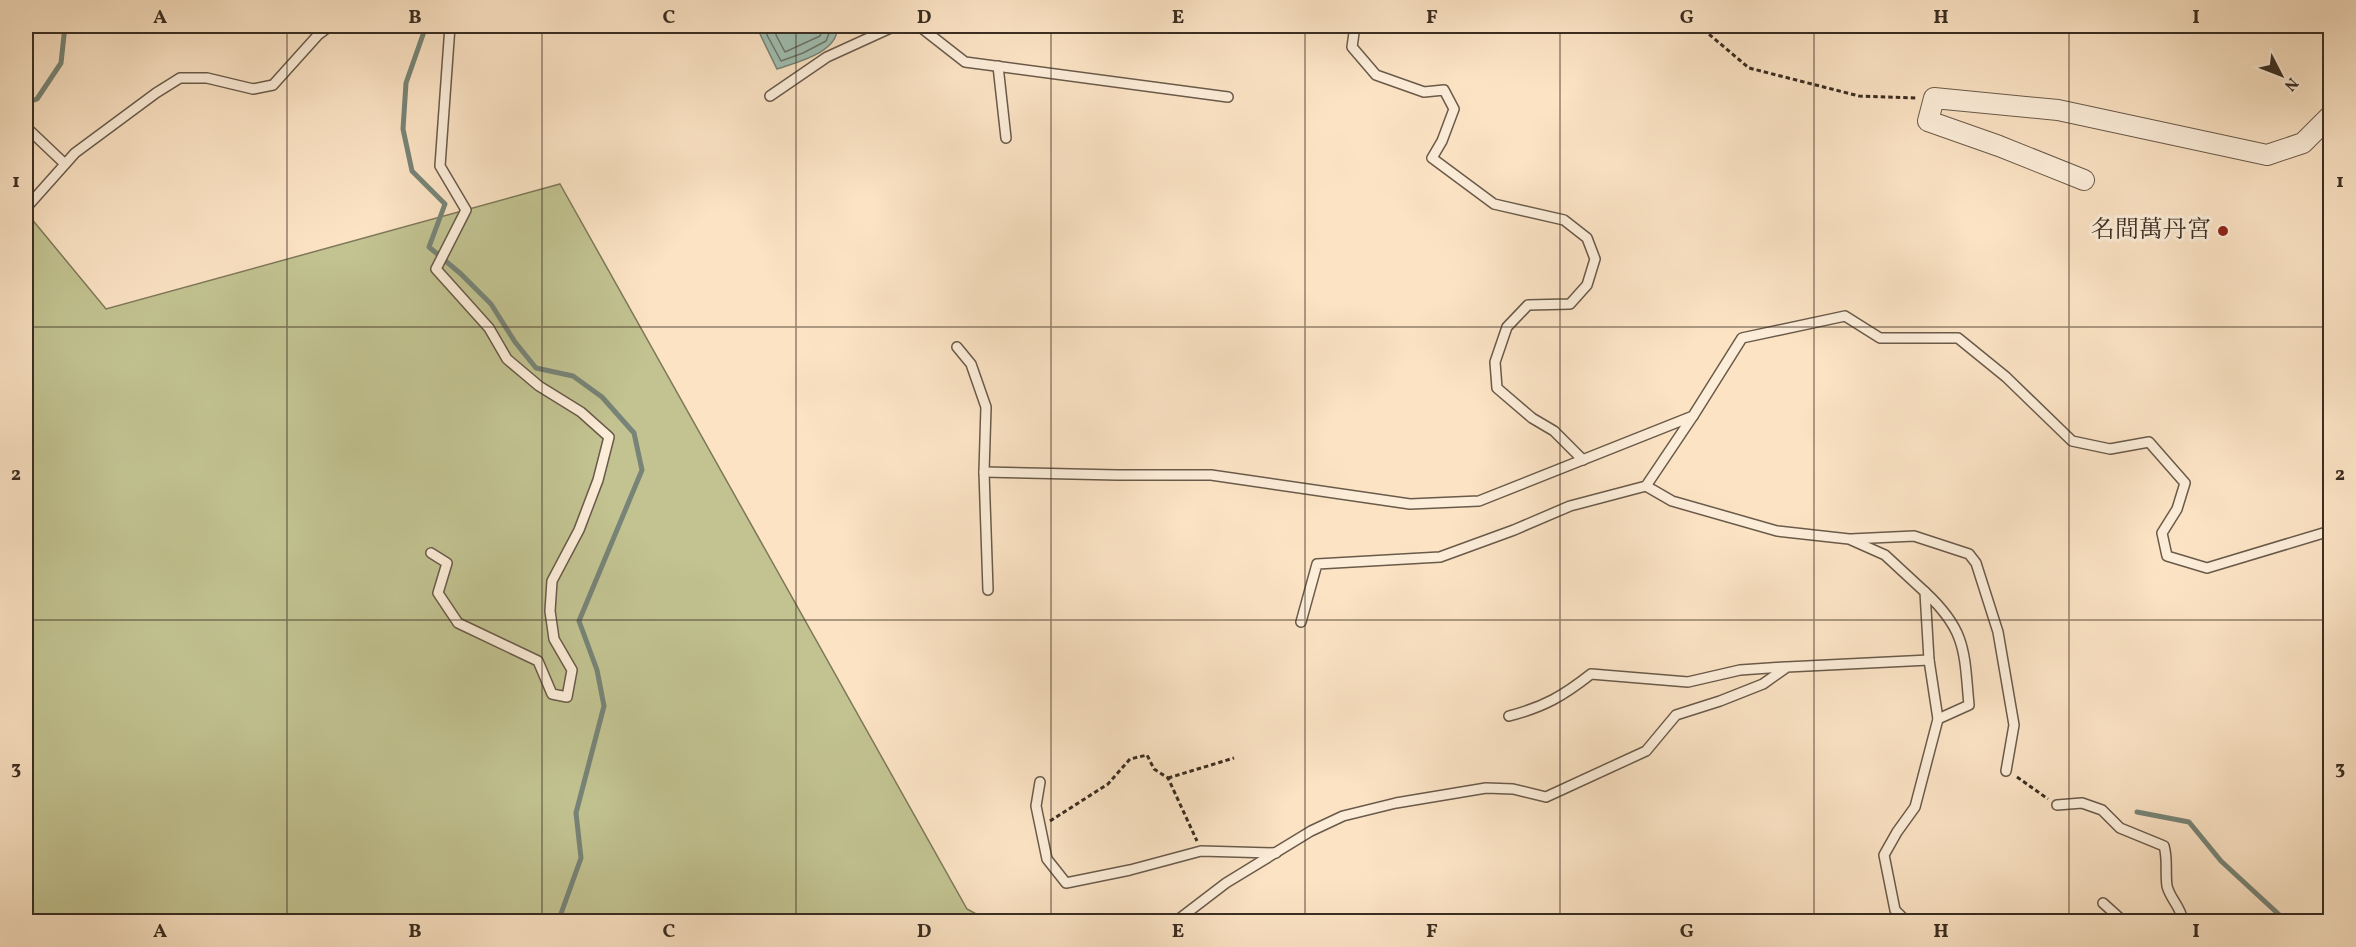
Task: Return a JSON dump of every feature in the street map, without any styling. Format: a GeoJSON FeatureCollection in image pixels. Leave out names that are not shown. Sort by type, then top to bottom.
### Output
{"type":"FeatureCollection","features":[{"type":"Feature","properties":{"kind":"street"},"geometry":{"type":"LineString","coordinates":[[2084,180],[1929,121],[1934,98],[2058,110],[2267,155],[2303,143],[2331,116]]}},
{"type":"Feature","properties":{"kind":"lane"},"geometry":{"type":"LineString","coordinates":[[26,208],[75,153],[180,78],[207,78],[253,89],[273,85],[318,35],[330,26]]}},
{"type":"Feature","properties":{"kind":"lane"},"geometry":{"type":"LineString","coordinates":[[431,553],[447,563],[438,593],[458,623],[538,661],[552,694],[567,697],[572,670],[554,639],[550,610],[552,581],[579,530],[598,480],[609,437],[581,411],[539,386],[507,359],[489,328],[436,269],[466,210],[440,166],[450,26]]}},
{"type":"Feature","properties":{"kind":"lane"},"geometry":{"type":"LineString","coordinates":[[770,96],[827,57],[895,26]]}},
{"type":"Feature","properties":{"kind":"lane"},"geometry":{"type":"LineString","coordinates":[[920,26],[965,62],[1228,97]]}},
{"type":"Feature","properties":{"kind":"lane"},"geometry":{"type":"LineString","coordinates":[[1355,26],[1353,47],[1376,75],[1424,92],[1444,90],[1454,109],[1442,141],[1432,158],[1494,204],[1564,220],[1587,238],[1595,259],[1587,285],[1570,304],[1528,305],[1507,327],[1495,362],[1497,388],[1532,418],[1554,431],[1583,460]]}},
{"type":"Feature","properties":{"kind":"lane"},"geometry":{"type":"LineString","coordinates":[[998,66],[1006,138]]}},
{"type":"Feature","properties":{"kind":"lane"},"geometry":{"type":"LineString","coordinates":[[26,127],[65,164]]}},
{"type":"Feature","properties":{"kind":"lane"},"geometry":{"type":"LineString","coordinates":[[1301,622],[1317,564],[1440,557],[1514,530],[1570,506],[1646,486],[1742,338],[1845,316],[1880,338],[1958,338],[2006,377],[2072,441],[2110,449],[2149,442],[2185,483],[2177,509],[2162,533],[2167,556],[2207,568],[2331,531]]}},
{"type":"Feature","properties":{"kind":"lane"},"geometry":{"type":"LineString","coordinates":[[957,347],[971,364],[986,407],[984,472],[988,590]]}},
{"type":"Feature","properties":{"kind":"lane"},"geometry":{"type":"LineString","coordinates":[[984,472],[1117,476],[1211,475],[1410,504],[1479,501],[1693,416]]}},
{"type":"Feature","properties":{"kind":"lane"},"geometry":{"type":"LineString","coordinates":[[1646,486],[1672,501],[1777,531],[1849,539],[1914,536],[1969,554],[1976,563],[1998,632],[2014,725],[2006,771]]}},
{"type":"Feature","properties":{"kind":"lane"},"geometry":{"type":"LineString","coordinates":[[1849,539],[1885,555],[1945,610],[1963,642],[1969,705],[1938,719]]}},
{"type":"Feature","properties":{"kind":"lane"},"geometry":{"type":"LineString","coordinates":[[1906,921],[1895,910],[1884,855],[1915,807],[1938,719],[1929,660],[1925,592]]}},
{"type":"Feature","properties":{"kind":"lane"},"geometry":{"type":"LineString","coordinates":[[1509,716],[1539,708],[1573,689],[1591,674],[1688,682],[1740,670],[1929,660]]}},
{"type":"Feature","properties":{"kind":"lane"},"geometry":{"type":"LineString","coordinates":[[1175,921],[1227,883],[1311,831],[1343,816],[1396,803],[1486,788],[1513,789],[1546,796],[1646,751],[1676,715],[1762,684],[1787,667]]}},
{"type":"Feature","properties":{"kind":"lane"},"geometry":{"type":"LineString","coordinates":[[1040,782],[1036,806],[1047,859],[1066,883],[1130,870],[1201,851],[1276,853]]}},
{"type":"Feature","properties":{"kind":"lane"},"geometry":{"type":"LineString","coordinates":[[2057,805],[2082,802],[2102,810],[2120,828],[2164,846],[2167,856],[2167,887],[2183,914],[2183,921]]}},
{"type":"Feature","properties":{"kind":"lane"},"geometry":{"type":"LineString","coordinates":[[2103,903],[2124,921]]}},
{"type":"Feature","properties":{"kind":"path"},"geometry":{"type":"LineString","coordinates":[[1681,26],[1704,30],[1749,68],[1859,96],[1934,98]]}},
{"type":"Feature","properties":{"kind":"path"},"geometry":{"type":"LineString","coordinates":[[1039,827],[1063,815],[1108,784],[1130,759],[1147,755],[1154,769],[1168,778],[1201,851]]}},
{"type":"Feature","properties":{"kind":"path"},"geometry":{"type":"LineString","coordinates":[[1168,778],[1234,758]]}},
{"type":"Feature","properties":{"kind":"path"},"geometry":{"type":"LineString","coordinates":[[2006,771],[2057,805]]}},
{"type":"Feature","properties":{"kind":"green space"},"geometry":{"type":"Polygon","coordinates":[[[560,184],[967,909],[989,921],[26,921],[26,212],[106,309],[560,184]]]}},
{"type":"Feature","properties":{"kind":"water"},"geometry":{"type":"Polygon","coordinates":[[[769,26],[837,26],[832,43],[825,49],[816,55],[777,69],[758,30],[769,26]]]}},
{"type":"Feature","properties":{"kind":"waterway"},"geometry":{"type":"LineString","coordinates":[[26,103],[37,99],[61,63],[65,26]]}},
{"type":"Feature","properties":{"kind":"waterway"},"geometry":{"type":"LineString","coordinates":[[426,26],[406,83],[403,129],[412,171],[445,204],[429,247],[491,304],[515,342],[536,368],[573,376],[602,397],[634,433],[642,470],[579,621],[597,670],[604,706],[576,813],[581,858],[558,922]]}},
{"type":"Feature","properties":{"kind":"waterway"},"geometry":{"type":"LineString","coordinates":[[2137,812],[2189,822],[2221,861],[2287,922]]}},
{"type":"Feature","properties":{"kind":"place","name":"名間萬丹宮"},"geometry":{"type":"Point","coordinates":[2223,231]}}]}
